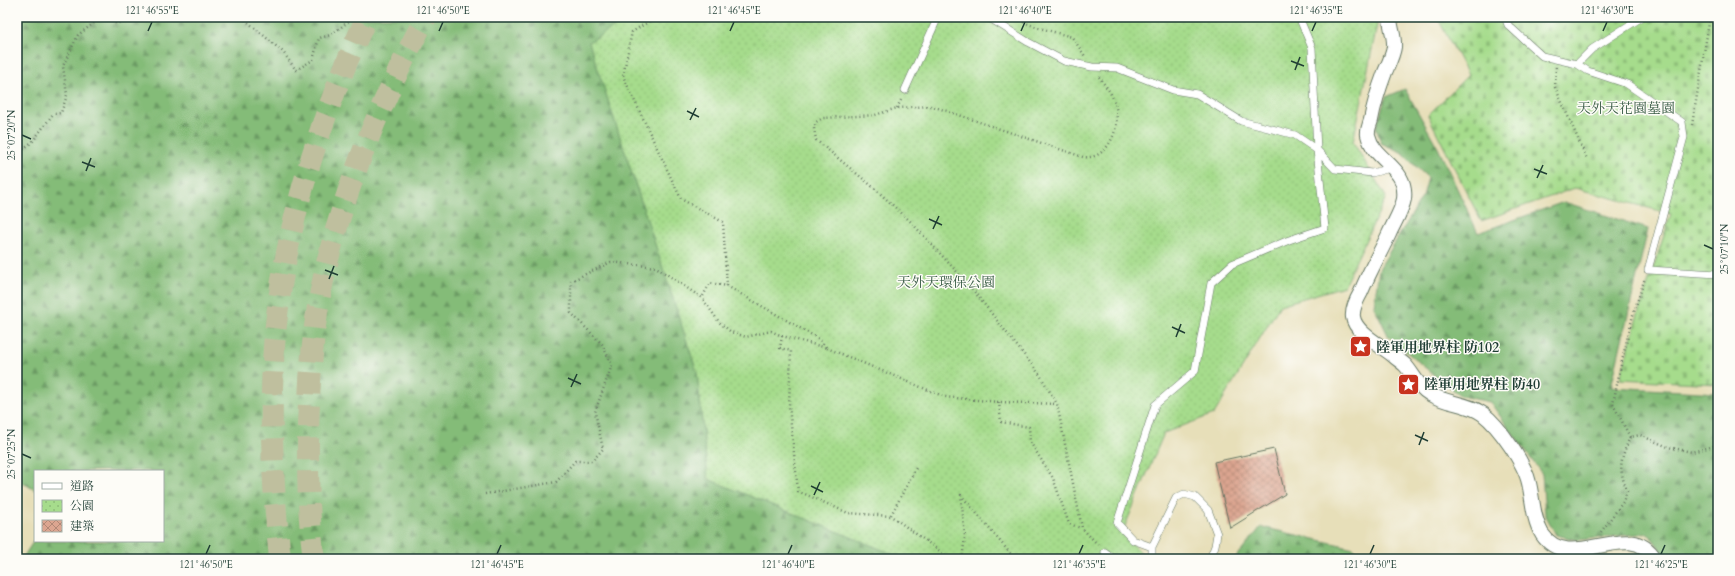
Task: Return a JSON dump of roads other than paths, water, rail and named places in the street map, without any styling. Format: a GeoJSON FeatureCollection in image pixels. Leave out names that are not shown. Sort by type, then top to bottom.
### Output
{"type":"FeatureCollection","features":[{"type":"Feature","properties":{"kind":"street"},"geometry":{"type":"LineString","coordinates":[[1390,17],[1394,48],[1375,99],[1368,133],[1374,150],[1394,167],[1402,182],[1404,199],[1396,221],[1356,301],[1353,318],[1361,333],[1379,344],[1405,365],[1419,385],[1429,394],[1445,402],[1465,406],[1482,414],[1498,428],[1523,466],[1529,482],[1536,519],[1543,536],[1556,547],[1566,552],[1594,549],[1611,544],[1632,542],[1651,553],[1654,559]]}},
{"type":"Feature","properties":{"kind":"lane"},"geometry":{"type":"LineString","coordinates":[[905,90],[938,17]]}},
{"type":"Feature","properties":{"kind":"lane"},"geometry":{"type":"LineString","coordinates":[[988,17],[1028,42],[1064,61],[1092,67],[1117,68],[1173,90],[1197,94],[1241,121],[1295,135],[1317,150],[1335,169],[1372,173],[1394,167]]}},
{"type":"Feature","properties":{"kind":"lane"},"geometry":{"type":"LineString","coordinates":[[1152,547],[1133,540],[1117,523],[1155,405],[1195,371],[1211,283],[1232,264],[1289,240],[1325,228],[1317,150],[1312,48],[1299,17]]}},
{"type":"Feature","properties":{"kind":"lane"},"geometry":{"type":"LineString","coordinates":[[1505,17],[1508,25],[1542,56],[1577,64],[1588,71],[1627,84],[1682,122],[1684,138],[1648,270],[1718,274]]}},
{"type":"Feature","properties":{"kind":"lane"},"geometry":{"type":"LineString","coordinates":[[1577,64],[1592,49],[1642,17]]}},
{"type":"Feature","properties":{"kind":"lane"},"geometry":{"type":"LineString","coordinates":[[1152,559],[1152,547],[1176,498],[1184,494],[1195,497],[1208,510],[1217,534],[1215,546],[1210,559]]}},
{"type":"Feature","properties":{"kind":"lane"},"geometry":{"type":"LineString","coordinates":[[1105,552],[1114,559]]}},
{"type":"Feature","properties":{"kind":"tunnel"},"geometry":{"type":"LineString","coordinates":[[280,559],[275,506],[272,427],[274,347],[278,305],[294,220],[306,178],[333,96],[367,17]]}},
{"type":"Feature","properties":{"kind":"tunnel"},"geometry":{"type":"LineString","coordinates":[[314,559],[309,504],[308,419],[312,357],[319,299],[339,219],[357,166],[389,90],[426,17]]}},
{"type":"Feature","properties":{"kind":"place","name":"陸軍用地界柱 防102"},"geometry":{"type":"Point","coordinates":[1360,347]}},
{"type":"Feature","properties":{"kind":"place","name":"陸軍用地界柱 防40"},"geometry":{"type":"Point","coordinates":[1409,384]}},
{"type":"Feature","properties":{"kind":"park label","name":"天外天花園墓園"},"geometry":{"type":"Point","coordinates":[1626,108]}},
{"type":"Feature","properties":{"kind":"park label","name":"天外天環保公園"},"geometry":{"type":"Point","coordinates":[946,282]}}]}
